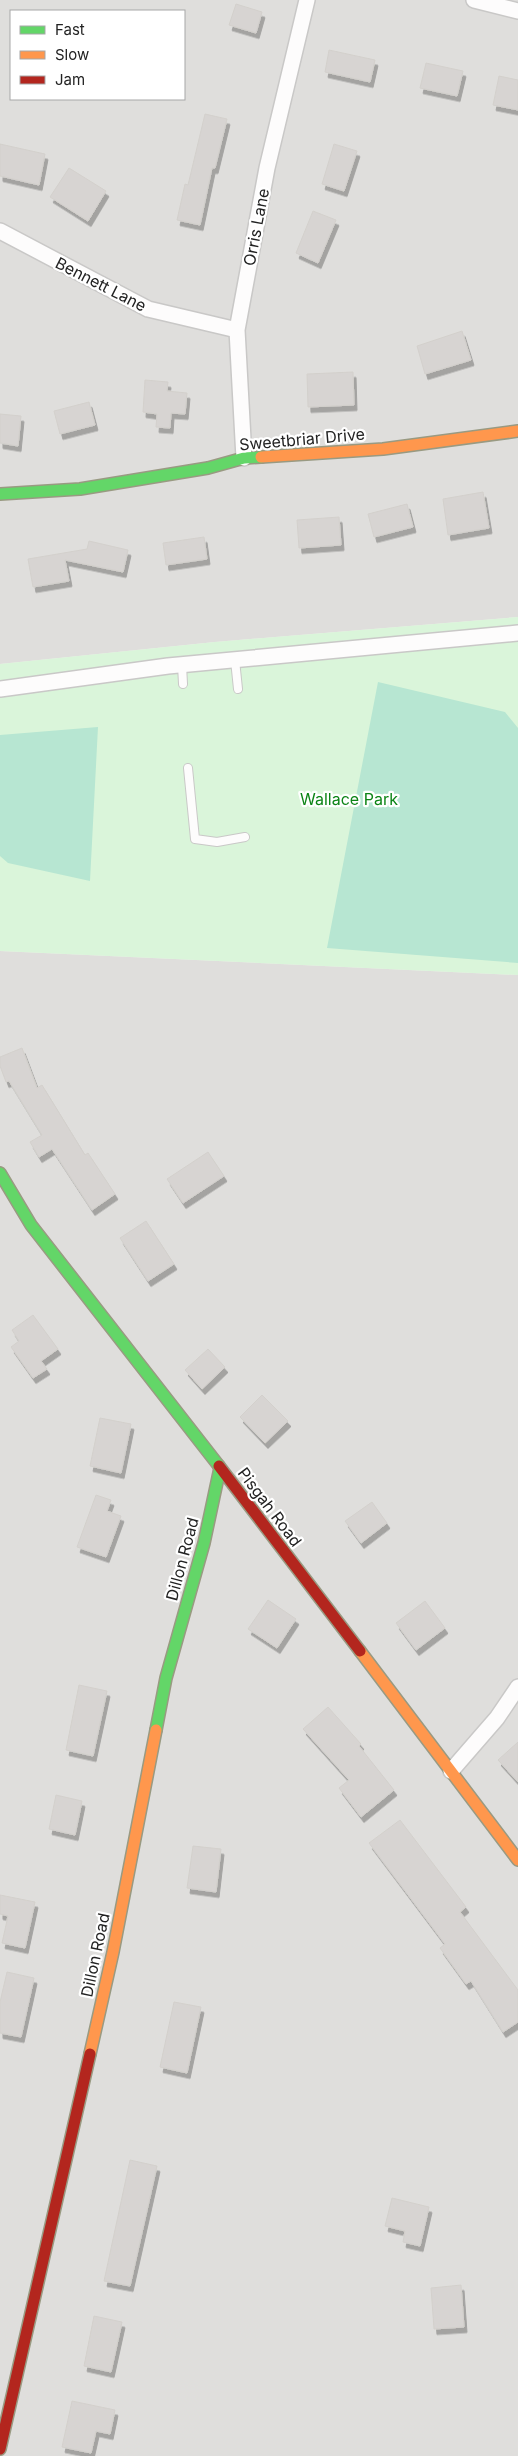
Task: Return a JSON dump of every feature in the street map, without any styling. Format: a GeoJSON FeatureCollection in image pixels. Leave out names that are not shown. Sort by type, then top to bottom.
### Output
{"type":"FeatureCollection","features":[{"type":"Feature","properties":{"kind":"street","name":"Orris Lane"},"geometry":{"type":"LineString","coordinates":[[244,458],[237,330],[267,168],[307,0]]}},
{"type":"Feature","properties":{"kind":"street"},"geometry":{"type":"LineString","coordinates":[[474,0],[518,11]]}},
{"type":"Feature","properties":{"kind":"street","name":"Bennett Lane"},"geometry":{"type":"LineString","coordinates":[[0,231],[148,309],[237,330]]}},
{"type":"Feature","properties":{"kind":"street","name":"Sweetbriar Drive"},"geometry":{"type":"LineString","coordinates":[[0,494],[80,489],[208,468],[244,458],[383,449],[518,431]]}},
{"type":"Feature","properties":{"kind":"street"},"geometry":{"type":"LineString","coordinates":[[0,689],[182,665],[518,632]]}},
{"type":"Feature","properties":{"kind":"street","name":"Pisgah Road"},"geometry":{"type":"LineString","coordinates":[[0,1173],[31,1225],[220,1468],[518,1860]]}},
{"type":"Feature","properties":{"kind":"street","name":"Dillon Road"},"geometry":{"type":"LineString","coordinates":[[0,2449],[113,1952],[166,1678],[204,1543],[220,1468]]}},
{"type":"Feature","properties":{"kind":"street"},"geometry":{"type":"LineString","coordinates":[[451,1771],[497,1718],[518,1687]]}},
{"type":"Feature","properties":{"kind":"lane"},"geometry":{"type":"LineString","coordinates":[[235,660],[238,690]]}},
{"type":"Feature","properties":{"kind":"lane"},"geometry":{"type":"LineString","coordinates":[[182,665],[183,684]]}},
{"type":"Feature","properties":{"kind":"lane"},"geometry":{"type":"LineString","coordinates":[[188,768],[195,839],[217,842],[245,837]]}},
{"type":"Feature","properties":{"kind":"shaded area"},"geometry":{"type":"Polygon","coordinates":[[[0,0],[518,0],[518,617],[215,642],[0,664],[0,0]]]}},
{"type":"Feature","properties":{"kind":"shaded area"},"geometry":{"type":"Polygon","coordinates":[[[0,951],[518,975],[518,2456],[0,2456],[0,951]]]}},
{"type":"Feature","properties":{"kind":"green space","name":"Wallace Park"},"geometry":{"type":"Polygon","coordinates":[[[518,617],[518,975],[0,951],[0,664],[215,642],[518,617]]]}},
{"type":"Feature","properties":{"kind":"green space"},"geometry":{"type":"Polygon","coordinates":[[[378,682],[505,712],[518,728],[518,963],[327,948],[378,682]]]}},
{"type":"Feature","properties":{"kind":"green space"},"geometry":{"type":"Polygon","coordinates":[[[98,727],[90,881],[8,863],[0,856],[0,735],[98,727]]]}},
{"type":"Feature","properties":{"kind":"building"},"geometry":{"type":"Polygon","coordinates":[[[236,4],[262,12],[256,33],[229,25],[236,4]]]}},
{"type":"Feature","properties":{"kind":"building"},"geometry":{"type":"Polygon","coordinates":[[[329,50],[375,60],[370,82],[325,72],[329,50]]]}},
{"type":"Feature","properties":{"kind":"building"},"geometry":{"type":"Polygon","coordinates":[[[426,63],[463,71],[457,96],[420,88],[426,63]]]}},
{"type":"Feature","properties":{"kind":"building"},"geometry":{"type":"Polygon","coordinates":[[[499,76],[518,80],[518,110],[493,105],[499,76]]]}},
{"type":"Feature","properties":{"kind":"building"},"geometry":{"type":"Polygon","coordinates":[[[205,114],[227,119],[215,168],[212,168],[200,225],[177,220],[185,184],[188,185],[205,114]]]}},
{"type":"Feature","properties":{"kind":"building"},"geometry":{"type":"Polygon","coordinates":[[[0,144],[45,154],[39,185],[0,176],[0,144]]]}},
{"type":"Feature","properties":{"kind":"building"},"geometry":{"type":"Polygon","coordinates":[[[334,144],[357,151],[344,191],[322,184],[334,144]]]}},
{"type":"Feature","properties":{"kind":"building"},"geometry":{"type":"Polygon","coordinates":[[[69,168],[106,191],[88,221],[50,197],[69,168]]]}},
{"type":"Feature","properties":{"kind":"building"},"geometry":{"type":"Polygon","coordinates":[[[313,211],[336,220],[318,263],[296,253],[313,211]]]}},
{"type":"Feature","properties":{"kind":"building"},"geometry":{"type":"Polygon","coordinates":[[[462,331],[471,360],[425,374],[417,346],[462,331]]]}},
{"type":"Feature","properties":{"kind":"building"},"geometry":{"type":"Polygon","coordinates":[[[353,372],[354,405],[308,407],[307,374],[353,372]]]}},
{"type":"Feature","properties":{"kind":"building"},"geometry":{"type":"Polygon","coordinates":[[[145,380],[168,382],[167,391],[187,393],[185,414],[171,413],[170,428],[156,427],[157,414],[143,412],[145,380]]]}},
{"type":"Feature","properties":{"kind":"building"},"geometry":{"type":"Polygon","coordinates":[[[89,402],[95,425],[60,434],[54,411],[89,402]]]}},
{"type":"Feature","properties":{"kind":"building"},"geometry":{"type":"Polygon","coordinates":[[[0,414],[21,416],[18,446],[0,443],[0,414]]]}},
{"type":"Feature","properties":{"kind":"building"},"geometry":{"type":"Polygon","coordinates":[[[483,492],[489,528],[448,535],[443,499],[483,492]]]}},
{"type":"Feature","properties":{"kind":"building"},"geometry":{"type":"Polygon","coordinates":[[[407,504],[413,527],[374,537],[368,514],[407,504]]]}},
{"type":"Feature","properties":{"kind":"building"},"geometry":{"type":"Polygon","coordinates":[[[339,517],[341,545],[299,548],[297,520],[339,517]]]}},
{"type":"Feature","properties":{"kind":"building"},"geometry":{"type":"Polygon","coordinates":[[[204,537],[207,559],[166,565],[163,543],[204,537]]]}},
{"type":"Feature","properties":{"kind":"building"},"geometry":{"type":"Polygon","coordinates":[[[89,541],[128,550],[123,572],[65,560],[69,581],[33,587],[28,559],[87,549],[89,541]]]}},
{"type":"Feature","properties":{"kind":"building"},"geometry":{"type":"Polygon","coordinates":[[[22,1048],[37,1088],[42,1085],[85,1155],[88,1153],[115,1194],[92,1210],[52,1149],[39,1157],[30,1142],[42,1135],[9,1081],[6,1082],[0,1066],[0,1057],[22,1048]]]}},
{"type":"Feature","properties":{"kind":"building"},"geometry":{"type":"Polygon","coordinates":[[[208,1152],[224,1176],[183,1203],[167,1179],[208,1152]]]}},
{"type":"Feature","properties":{"kind":"building"},"geometry":{"type":"Polygon","coordinates":[[[146,1221],[174,1264],[148,1281],[120,1238],[146,1221]]]}},
{"type":"Feature","properties":{"kind":"building"},"geometry":{"type":"Polygon","coordinates":[[[33,1315],[58,1349],[41,1361],[47,1369],[33,1378],[11,1347],[19,1341],[12,1330],[33,1315]]]}},
{"type":"Feature","properties":{"kind":"building"},"geometry":{"type":"Polygon","coordinates":[[[208,1349],[225,1367],[202,1389],[185,1370],[208,1349]]]}},
{"type":"Feature","properties":{"kind":"building"},"geometry":{"type":"Polygon","coordinates":[[[262,1395],[288,1421],[265,1443],[240,1417],[262,1395]]]}},
{"type":"Feature","properties":{"kind":"building"},"geometry":{"type":"Polygon","coordinates":[[[100,1418],[131,1424],[121,1473],[90,1466],[100,1418]]]}},
{"type":"Feature","properties":{"kind":"building"},"geometry":{"type":"Polygon","coordinates":[[[96,1495],[111,1500],[107,1511],[121,1516],[106,1557],[77,1547],[96,1495]]]}},
{"type":"Feature","properties":{"kind":"building"},"geometry":{"type":"Polygon","coordinates":[[[372,1502],[387,1523],[361,1543],[345,1521],[372,1502]]]}},
{"type":"Feature","properties":{"kind":"building"},"geometry":{"type":"Polygon","coordinates":[[[268,1600],[296,1619],[277,1648],[248,1629],[268,1600]]]}},
{"type":"Feature","properties":{"kind":"building"},"geometry":{"type":"Polygon","coordinates":[[[425,1601],[445,1628],[416,1650],[396,1623],[425,1601]]]}},
{"type":"Feature","properties":{"kind":"building"},"geometry":{"type":"Polygon","coordinates":[[[79,1685],[107,1691],[93,1756],[66,1750],[79,1685]]]}},
{"type":"Feature","properties":{"kind":"building"},"geometry":{"type":"Polygon","coordinates":[[[328,1707],[361,1744],[359,1746],[394,1790],[361,1817],[339,1788],[349,1780],[303,1729],[328,1707]]]}},
{"type":"Feature","properties":{"kind":"building"},"geometry":{"type":"Polygon","coordinates":[[[518,1742],[518,1782],[498,1760],[518,1742]]]}},
{"type":"Feature","properties":{"kind":"building"},"geometry":{"type":"Polygon","coordinates":[[[56,1795],[82,1801],[75,1835],[49,1829],[56,1795]]]}},
{"type":"Feature","properties":{"kind":"building"},"geometry":{"type":"Polygon","coordinates":[[[400,1820],[466,1907],[460,1912],[518,1990],[518,2022],[503,2032],[471,1981],[466,1984],[440,1948],[445,1944],[369,1843],[400,1820]]]}},
{"type":"Feature","properties":{"kind":"building"},"geometry":{"type":"Polygon","coordinates":[[[193,1846],[221,1849],[216,1892],[187,1888],[193,1846]]]}},
{"type":"Feature","properties":{"kind":"building"},"geometry":{"type":"Polygon","coordinates":[[[0,1895],[35,1902],[25,1948],[2,1943],[8,1916],[0,1914],[0,1895]]]}},
{"type":"Feature","properties":{"kind":"building"},"geometry":{"type":"Polygon","coordinates":[[[7,1972],[34,1978],[21,2037],[0,2033],[0,2002],[7,1972]]]}},
{"type":"Feature","properties":{"kind":"building"},"geometry":{"type":"Polygon","coordinates":[[[174,2002],[201,2007],[187,2073],[160,2067],[174,2002]]]}},
{"type":"Feature","properties":{"kind":"building"},"geometry":{"type":"Polygon","coordinates":[[[130,2160],[157,2166],[130,2286],[104,2281],[130,2160]]]}},
{"type":"Feature","properties":{"kind":"building"},"geometry":{"type":"Polygon","coordinates":[[[392,2198],[429,2207],[420,2246],[403,2242],[405,2231],[385,2226],[392,2198]]]}},
{"type":"Feature","properties":{"kind":"building"},"geometry":{"type":"Polygon","coordinates":[[[461,2285],[464,2327],[434,2329],[431,2288],[461,2285]]]}},
{"type":"Feature","properties":{"kind":"building"},"geometry":{"type":"Polygon","coordinates":[[[94,2316],[122,2322],[111,2372],[84,2366],[94,2316]]]}},
{"type":"Feature","properties":{"kind":"building"},"geometry":{"type":"Polygon","coordinates":[[[72,2401],[115,2410],[110,2434],[96,2431],[91,2453],[62,2447],[72,2401]]]}},
{"type":"Feature","properties":{"kind":"traffic: fast"},"geometry":{"type":"LineString","coordinates":[[0,494],[80,489],[208,468],[244,458],[261,457]]}},
{"type":"Feature","properties":{"kind":"traffic: fast"},"geometry":{"type":"LineString","coordinates":[[0,1173],[31,1225],[219,1466]]}},
{"type":"Feature","properties":{"kind":"traffic: fast"},"geometry":{"type":"LineString","coordinates":[[156,1730],[166,1678],[204,1543],[220,1468]]}},
{"type":"Feature","properties":{"kind":"traffic: slow"},"geometry":{"type":"LineString","coordinates":[[261,457],[383,449],[518,431]]}},
{"type":"Feature","properties":{"kind":"traffic: slow"},"geometry":{"type":"LineString","coordinates":[[360,1651],[518,1860]]}},
{"type":"Feature","properties":{"kind":"traffic: slow"},"geometry":{"type":"LineString","coordinates":[[90,2054],[113,1952],[156,1730]]}},
{"type":"Feature","properties":{"kind":"traffic: jam"},"geometry":{"type":"LineString","coordinates":[[219,1466],[360,1651]]}},
{"type":"Feature","properties":{"kind":"traffic: jam"},"geometry":{"type":"LineString","coordinates":[[0,2449],[90,2054]]}}]}
